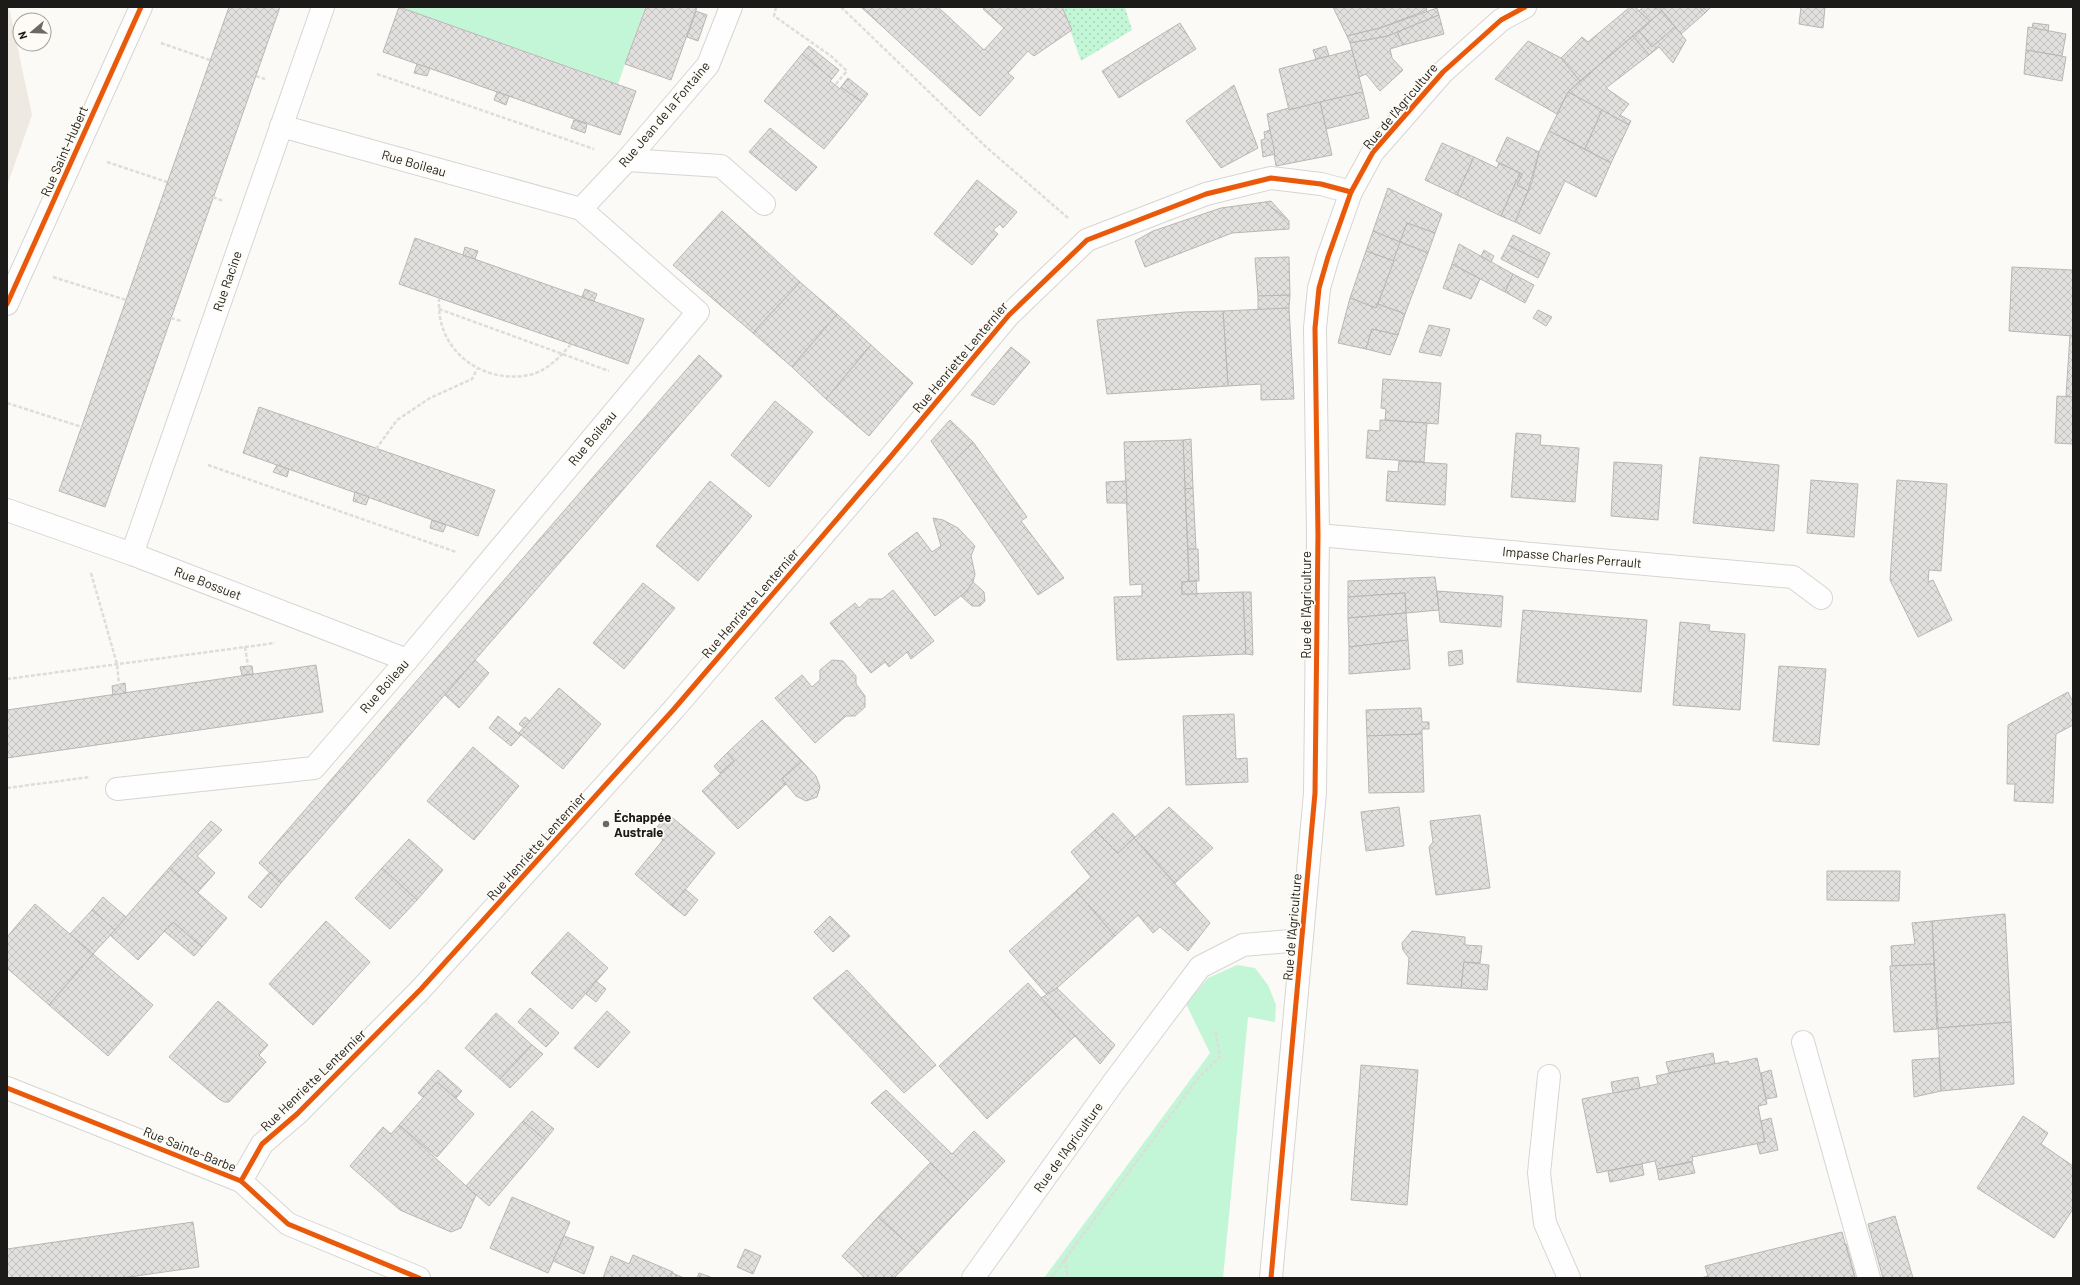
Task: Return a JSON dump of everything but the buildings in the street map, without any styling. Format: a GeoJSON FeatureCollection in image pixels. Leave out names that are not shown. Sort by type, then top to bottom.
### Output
{"type":"FeatureCollection","features":[{"type":"Feature","properties":{"kind":"street","name":"Rue Saint-Hubert"},"geometry":{"type":"LineString","coordinates":[[7,304],[141,7]]}},
{"type":"Feature","properties":{"kind":"street","name":"Rue Racine"},"geometry":{"type":"LineString","coordinates":[[132,554],[323,7]]}},
{"type":"Feature","properties":{"kind":"street","name":"Rue Jean de la Fontaine"},"geometry":{"type":"LineString","coordinates":[[580,209],[627,160],[708,65],[731,7]]}},
{"type":"Feature","properties":{"kind":"street","name":"Rue de l'Agriculture"},"geometry":{"type":"LineString","coordinates":[[1271,1278],[1315,794],[1318,535],[1314,328],[1319,288],[1328,257],[1351,192],[1373,152],[1443,72],[1501,20],[1525,7]]}},
{"type":"Feature","properties":{"kind":"street","name":"Rue Boileau"},"geometry":{"type":"LineString","coordinates":[[117,789],[314,768],[407,660],[698,312],[580,209],[281,126]]}},
{"type":"Feature","properties":{"kind":"street"},"geometry":{"type":"LineString","coordinates":[[627,160],[721,166],[764,204]]}},
{"type":"Feature","properties":{"kind":"street","name":"Rue Henriette Lenternier"},"geometry":{"type":"LineString","coordinates":[[241,1181],[262,1144],[297,1114],[422,989],[674,709],[892,455],[1009,315],[1087,240],[1206,194],[1271,178],[1321,184],[1351,192]]}},
{"type":"Feature","properties":{"kind":"street","name":"Rue Bossuet"},"geometry":{"type":"LineString","coordinates":[[7,510],[132,554],[407,660]]}},
{"type":"Feature","properties":{"kind":"street","name":"Impasse Charles Perrault"},"geometry":{"type":"LineString","coordinates":[[1318,535],[1793,577],[1821,598]]}},
{"type":"Feature","properties":{"kind":"street","name":"Rue de l'Agriculture"},"geometry":{"type":"LineString","coordinates":[[973,1278],[1113,1083],[1200,967],[1243,945],[1301,940]]}},
{"type":"Feature","properties":{"kind":"street"},"geometry":{"type":"LineString","coordinates":[[1803,1042],[1869,1278]]}},
{"type":"Feature","properties":{"kind":"street"},"geometry":{"type":"LineString","coordinates":[[1550,1076],[1539,1173],[1545,1223],[1569,1278]]}},
{"type":"Feature","properties":{"kind":"street","name":"Rue Sainte-Barbe"},"geometry":{"type":"LineString","coordinates":[[7,1088],[241,1181],[288,1224],[419,1278]]}},
{"type":"Feature","properties":{"kind":"path"},"geometry":{"type":"LineString","coordinates":[[776,7],[774,16],[831,56],[847,71],[835,84]]}},
{"type":"Feature","properties":{"kind":"path"},"geometry":{"type":"LineString","coordinates":[[841,7],[985,146],[1071,221]]}},
{"type":"Feature","properties":{"kind":"path"},"geometry":{"type":"LineString","coordinates":[[161,43],[210,60]]}},
{"type":"Feature","properties":{"kind":"path"},"geometry":{"type":"LineString","coordinates":[[377,74],[627,160]]}},
{"type":"Feature","properties":{"kind":"path"},"geometry":{"type":"LineString","coordinates":[[107,162],[167,182]]}},
{"type":"Feature","properties":{"kind":"path"},"geometry":{"type":"LineString","coordinates":[[53,278],[126,300]]}},
{"type":"Feature","properties":{"kind":"path"},"geometry":{"type":"LineString","coordinates":[[439,298],[440,318],[448,340],[463,359],[477,369],[493,375],[514,377],[534,373],[552,364],[571,344]]}},
{"type":"Feature","properties":{"kind":"path"},"geometry":{"type":"LineString","coordinates":[[439,309],[610,372]]}},
{"type":"Feature","properties":{"kind":"path"},"geometry":{"type":"LineString","coordinates":[[376,449],[396,420],[430,398],[472,379],[477,369]]}},
{"type":"Feature","properties":{"kind":"path"},"geometry":{"type":"LineString","coordinates":[[7,403],[82,427]]}},
{"type":"Feature","properties":{"kind":"path"},"geometry":{"type":"LineString","coordinates":[[208,465],[459,554]]}},
{"type":"Feature","properties":{"kind":"path"},"geometry":{"type":"LineString","coordinates":[[89,567],[117,664],[119,685]]}},
{"type":"Feature","properties":{"kind":"path"},"geometry":{"type":"LineString","coordinates":[[7,679],[282,642]]}},
{"type":"Feature","properties":{"kind":"path"},"geometry":{"type":"LineString","coordinates":[[245,647],[248,666]]}},
{"type":"Feature","properties":{"kind":"path"},"geometry":{"type":"LineString","coordinates":[[7,788],[103,775],[117,789]]}},
{"type":"Feature","properties":{"kind":"path"},"geometry":{"type":"LineString","coordinates":[[1051,1278],[1198,1078],[1220,1057],[1215,1029]]}},
{"type":"Feature","properties":{"kind":"path"},"geometry":{"type":"LineString","coordinates":[[1065,1258],[1068,1278]]}},
{"type":"Feature","properties":{"kind":"shaded area"},"geometry":{"type":"Polygon","coordinates":[[[7,7],[9,7],[12,21],[12,52],[19,52],[32,115],[7,186],[7,7]]]}},
{"type":"Feature","properties":{"kind":"green space"},"geometry":{"type":"Polygon","coordinates":[[[399,7],[645,7],[618,84],[399,7]]]}},
{"type":"Feature","properties":{"kind":"green space"},"geometry":{"type":"Polygon","coordinates":[[[1062,7],[1125,7],[1132,30],[1081,61],[1062,7]]]}},
{"type":"Feature","properties":{"kind":"green space"},"geometry":{"type":"Polygon","coordinates":[[[1237,965],[1255,968],[1268,985],[1276,1005],[1275,1022],[1248,1017],[1223,1278],[1044,1278],[1210,1053],[1186,1004],[1208,978],[1237,965]]]}},
{"type":"Feature","properties":{"kind":"cycle path"},"geometry":{"type":"LineString","coordinates":[[7,304],[141,7]]}},
{"type":"Feature","properties":{"kind":"cycle path"},"geometry":{"type":"LineString","coordinates":[[1271,1278],[1315,793],[1318,535],[1315,328],[1319,288],[1328,257],[1351,192],[1373,152],[1443,72],[1501,20],[1525,7]]}},
{"type":"Feature","properties":{"kind":"cycle path"},"geometry":{"type":"LineString","coordinates":[[241,1181],[262,1144],[297,1114],[421,989],[674,709],[892,455],[1009,315],[1087,240],[1206,194],[1271,178],[1321,184],[1351,192]]}},
{"type":"Feature","properties":{"kind":"cycle path"},"geometry":{"type":"LineString","coordinates":[[7,1088],[241,1181],[288,1224],[419,1278]]}},
{"type":"Feature","properties":{"kind":"place","name":"Échappée Australe"},"geometry":{"type":"Point","coordinates":[606,824]}}]}
